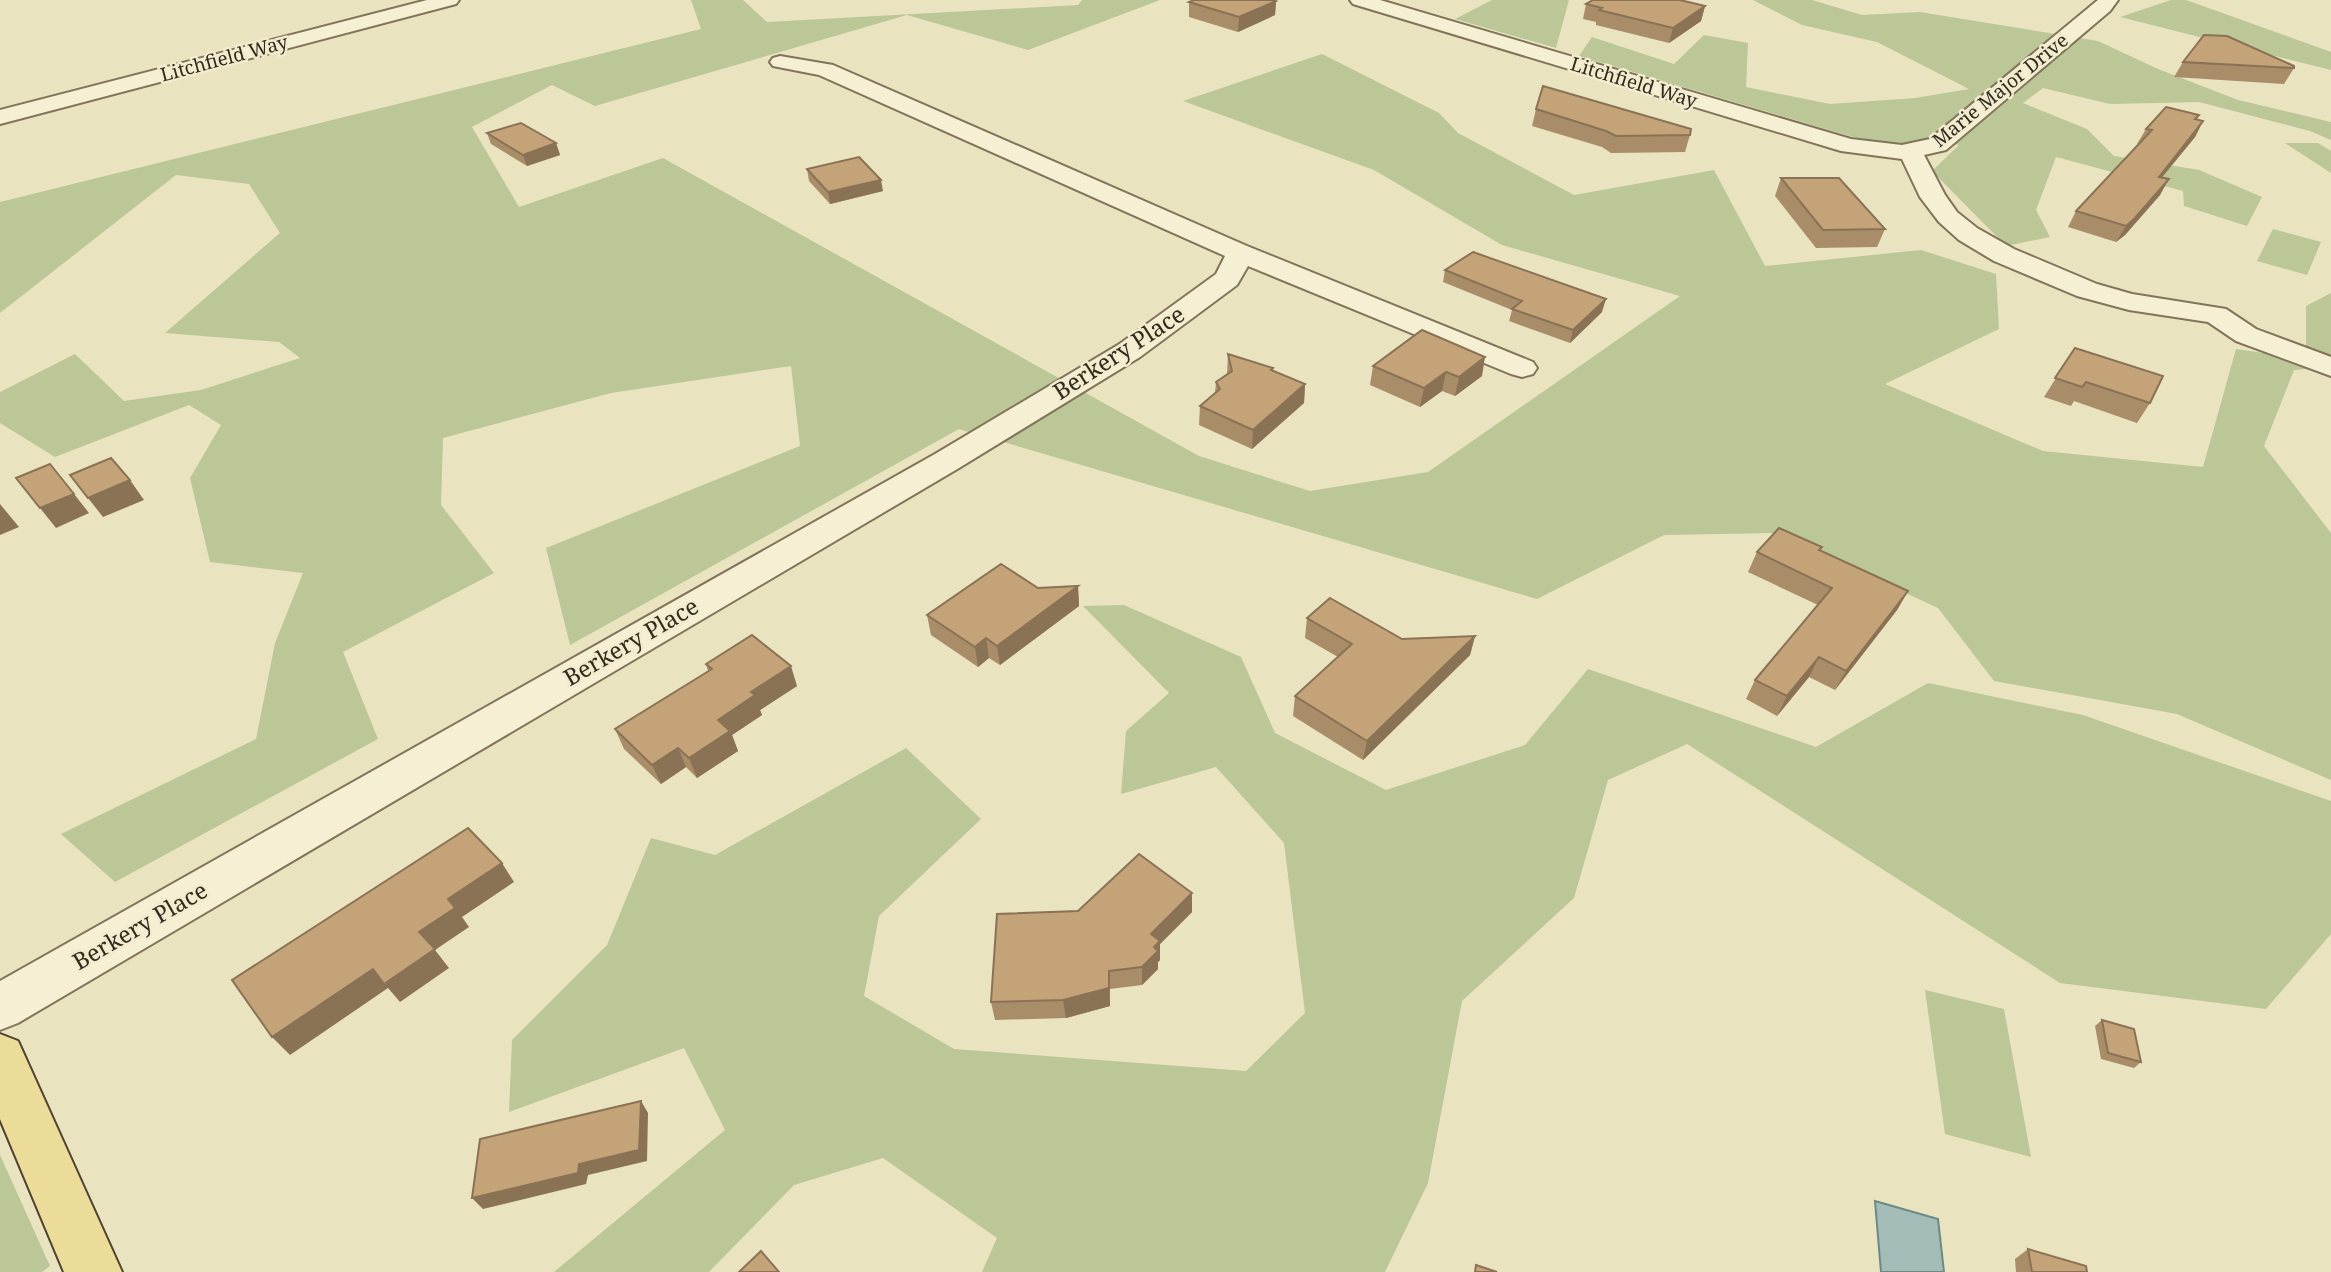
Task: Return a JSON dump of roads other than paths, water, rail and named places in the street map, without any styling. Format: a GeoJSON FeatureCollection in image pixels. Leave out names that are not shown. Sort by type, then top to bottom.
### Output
{"type":"FeatureCollection","features":[{"type":"Feature","properties":{"kind":"main road"},"geometry":{"type":"LineString","coordinates":[[0,1058],[93,1272]]}},
{"type":"Feature","properties":{"kind":"street","name":"Litchfield Way"},"geometry":{"type":"LineString","coordinates":[[0,117],[406,4],[449,0]]}},
{"type":"Feature","properties":{"kind":"street","name":"Litchfield Way"},"geometry":{"type":"LineString","coordinates":[[1360,0],[1849,146],[1890,152],[1909,151]]}},
{"type":"Feature","properties":{"kind":"street","name":"Marie Major Drive"},"geometry":{"type":"LineString","coordinates":[[2108,0],[1938,145],[1909,151],[1933,197],[1948,217],[1968,234],[2004,255],[2087,290],[2129,302],[2216,315],[2246,335],[2331,367]]}},
{"type":"Feature","properties":{"kind":"street"},"geometry":{"type":"LineString","coordinates":[[780,62],[825,70],[1238,251],[1522,369]]}},
{"type":"Feature","properties":{"kind":"street","name":"Berkery Place"},"geometry":{"type":"LineString","coordinates":[[0,1007],[947,461],[1129,351],[1227,279],[1238,261],[1238,251]]}},
{"type":"Feature","properties":{"kind":"water"},"geometry":{"type":"Polygon","coordinates":[[[1875,1201],[1938,1219],[1944,1272],[1881,1272],[1875,1201]]]}}]}
